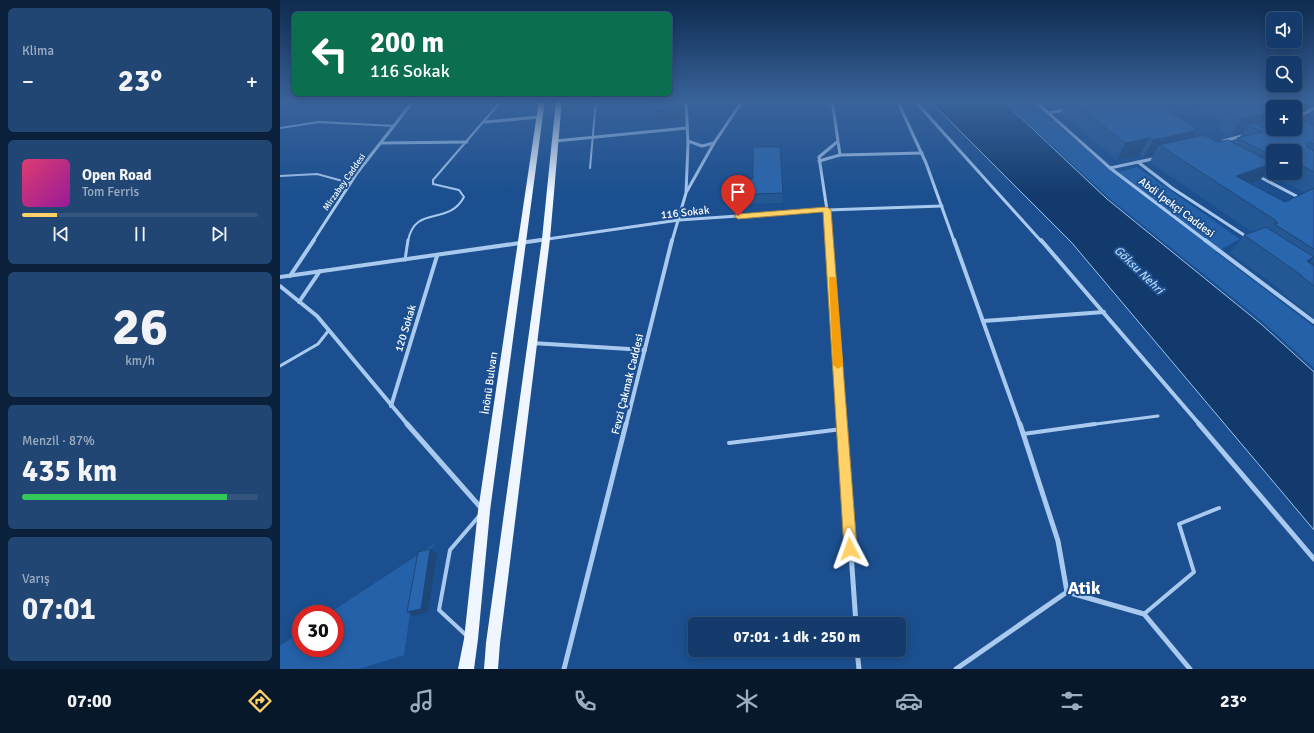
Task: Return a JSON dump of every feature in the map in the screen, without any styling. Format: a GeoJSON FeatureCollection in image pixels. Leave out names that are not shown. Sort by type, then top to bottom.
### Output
{"type":"FeatureCollection","features":[{"type":"Feature","properties":{"kind":"main road","name":"İnönü Bulvarı"},"geometry":{"type":"LineString","coordinates":[[466,669],[471,639],[484,511],[537,131]]}},
{"type":"Feature","properties":{"kind":"main road"},"geometry":{"type":"LineString","coordinates":[[491,669],[493,643],[546,239],[556,131]]}},
{"type":"Feature","properties":{"kind":"street","name":"Mirzabey Caddesi"},"geometry":{"type":"LineString","coordinates":[[290,276],[350,183],[390,131]]}},
{"type":"Feature","properties":{"kind":"street"},"geometry":{"type":"LineString","coordinates":[[555,141],[657,131]]}},
{"type":"Feature","properties":{"kind":"street","name":"Fevzi Çakmak Caddesi"},"geometry":{"type":"LineString","coordinates":[[564,669],[645,350],[665,264],[686,193],[687,131]]}},
{"type":"Feature","properties":{"kind":"street"},"geometry":{"type":"LineString","coordinates":[[686,193],[722,131]]}},
{"type":"Feature","properties":{"kind":"street"},"geometry":{"type":"LineString","coordinates":[[836,131],[840,155]]}},
{"type":"Feature","properties":{"kind":"street"},"geometry":{"type":"LineString","coordinates":[[912,131],[942,206],[1023,434],[1058,541],[1067,592]]}},
{"type":"Feature","properties":{"kind":"street"},"geometry":{"type":"LineString","coordinates":[[942,131],[1104,312],[1314,559]]}},
{"type":"Feature","properties":{"kind":"street","name":"Abdi İpekçi Caddesi"},"geometry":{"type":"LineString","coordinates":[[1069,131],[1110,168],[1314,322]]}},
{"type":"Feature","properties":{"kind":"street"},"geometry":{"type":"LineString","coordinates":[[1219,143],[1248,135]]}},
{"type":"Feature","properties":{"kind":"street"},"geometry":{"type":"LineString","coordinates":[[1241,137],[1248,140]]}},
{"type":"Feature","properties":{"kind":"street"},"geometry":{"type":"LineString","coordinates":[[688,141],[702,146],[714,143]]}},
{"type":"Feature","properties":{"kind":"street"},"geometry":{"type":"LineString","coordinates":[[381,143],[467,142]]}},
{"type":"Feature","properties":{"kind":"street"},"geometry":{"type":"LineString","coordinates":[[819,159],[837,142]]}},
{"type":"Feature","properties":{"kind":"street"},"geometry":{"type":"LineString","coordinates":[[819,159],[840,155],[922,153]]}},
{"type":"Feature","properties":{"kind":"street"},"geometry":{"type":"LineString","coordinates":[[1110,168],[1160,157]]}},
{"type":"Feature","properties":{"kind":"street"},"geometry":{"type":"LineString","coordinates":[[819,159],[827,210],[855,617]]}},
{"type":"Feature","properties":{"kind":"street"},"geometry":{"type":"LineString","coordinates":[[1138,162],[1172,188],[1250,239]]}},
{"type":"Feature","properties":{"kind":"street"},"geometry":{"type":"LineString","coordinates":[[1257,176],[1302,199]]}},
{"type":"Feature","properties":{"kind":"street","name":"116 Sokak"},"geometry":{"type":"LineString","coordinates":[[280,277],[521,244],[679,220],[827,210],[942,206]]}},
{"type":"Feature","properties":{"kind":"street","name":"120 Sokak"},"geometry":{"type":"LineString","coordinates":[[391,406],[436,256]]}},
{"type":"Feature","properties":{"kind":"street"},"geometry":{"type":"LineString","coordinates":[[299,302],[320,272]]}},
{"type":"Feature","properties":{"kind":"street"},"geometry":{"type":"LineString","coordinates":[[280,286],[317,316],[391,406],[484,511]]}},
{"type":"Feature","properties":{"kind":"street"},"geometry":{"type":"LineString","coordinates":[[983,321],[1104,312]]}},
{"type":"Feature","properties":{"kind":"street"},"geometry":{"type":"LineString","coordinates":[[532,343],[645,350]]}},
{"type":"Feature","properties":{"kind":"street"},"geometry":{"type":"LineString","coordinates":[[1067,592],[1144,614],[1190,669]]}},
{"type":"Feature","properties":{"kind":"street"},"geometry":{"type":"LineString","coordinates":[[956,669],[1067,592]]}},
{"type":"Feature","properties":{"kind":"street"},"geometry":{"type":"LineString","coordinates":[[858,657],[859,669]]}},
{"type":"Feature","properties":{"kind":"lane"},"geometry":{"type":"LineString","coordinates":[[405,260],[411,228],[420,220],[444,215],[452,211],[462,202],[464,197],[459,190],[433,184],[433,180],[477,131]]}},
{"type":"Feature","properties":{"kind":"lane"},"geometry":{"type":"LineString","coordinates":[[590,168],[594,131]]}},
{"type":"Feature","properties":{"kind":"lane"},"geometry":{"type":"LineString","coordinates":[[280,176],[318,174],[350,183]]}},
{"type":"Feature","properties":{"kind":"lane"},"geometry":{"type":"LineString","coordinates":[[280,366],[318,344],[329,330]]}},
{"type":"Feature","properties":{"kind":"lane"},"geometry":{"type":"LineString","coordinates":[[1023,434],[1158,416]]}},
{"type":"Feature","properties":{"kind":"lane"},"geometry":{"type":"LineString","coordinates":[[729,443],[842,429]]}},
{"type":"Feature","properties":{"kind":"lane"},"geometry":{"type":"LineString","coordinates":[[1144,614],[1194,572],[1178,524],[1218,508]]}},
{"type":"Feature","properties":{"kind":"lane"},"geometry":{"type":"LineString","coordinates":[[471,639],[439,610],[450,550],[484,511]]}},
{"type":"Feature","properties":{"kind":"shaded area"},"geometry":{"type":"Polygon","coordinates":[[[1037,131],[1070,131],[1119,172],[1137,167],[1240,239],[1216,252],[1314,327],[1314,368],[1262,321],[1108,197],[1037,131]]]}},
{"type":"Feature","properties":{"kind":"shaded area"},"geometry":{"type":"Polygon","coordinates":[[[439,541],[418,560],[404,655],[359,669],[280,669],[280,646],[292,638],[292,657],[344,657],[344,605],[342,605],[439,541]]]}},
{"type":"Feature","properties":{"kind":"water","name":"Göksu Nehri"},"geometry":{"type":"Polygon","coordinates":[[[960,131],[1035,131],[1107,199],[1261,324],[1314,372],[1314,530],[1072,243],[960,131]]]}},
{"type":"Feature","properties":{"kind":"building"},"geometry":{"type":"Polygon","coordinates":[[[1110,131],[1192,131],[1153,140],[1149,138],[1125,143],[1110,131]]]}},
{"type":"Feature","properties":{"kind":"building"},"geometry":{"type":"Polygon","coordinates":[[[1261,131],[1266,131],[1266,136],[1302,136],[1302,131],[1314,131],[1314,144],[1310,142],[1306,144],[1307,147],[1314,150],[1314,172],[1302,166],[1302,144],[1266,144],[1266,152],[1237,138],[1262,132],[1261,131]]]}},
{"type":"Feature","properties":{"kind":"building"},"geometry":{"type":"Polygon","coordinates":[[[1204,135],[1217,142],[1228,140],[1266,159],[1266,165],[1236,176],[1285,202],[1314,188],[1314,249],[1274,224],[1278,223],[1275,220],[1159,145],[1204,135]]]}},
{"type":"Feature","properties":{"kind":"building"},"geometry":{"type":"Polygon","coordinates":[[[753,147],[780,147],[783,193],[730,195],[731,179],[753,179],[753,147]]]}},
{"type":"Feature","properties":{"kind":"building"},"geometry":{"type":"Polygon","coordinates":[[[1266,227],[1314,257],[1307,261],[1314,266],[1314,286],[1301,275],[1244,235],[1266,227]]]}},
{"type":"Feature","properties":{"kind":"building"},"geometry":{"type":"Polygon","coordinates":[[[430,549],[421,609],[407,612],[418,552],[430,549]]]}},
{"type":"Feature","properties":{"kind":"slow traffic"},"geometry":{"type":"LineString","coordinates":[[832,279],[838,365]]}},
{"type":"Feature","properties":{"kind":"district","name":"Atik"},"geometry":{"type":"Point","coordinates":[1084,588]}},
{"type":"Feature","properties":{"kind":"route"},"geometry":{"type":"LineString","coordinates":[[738,216],[827,210],[850,549]]}}]}
